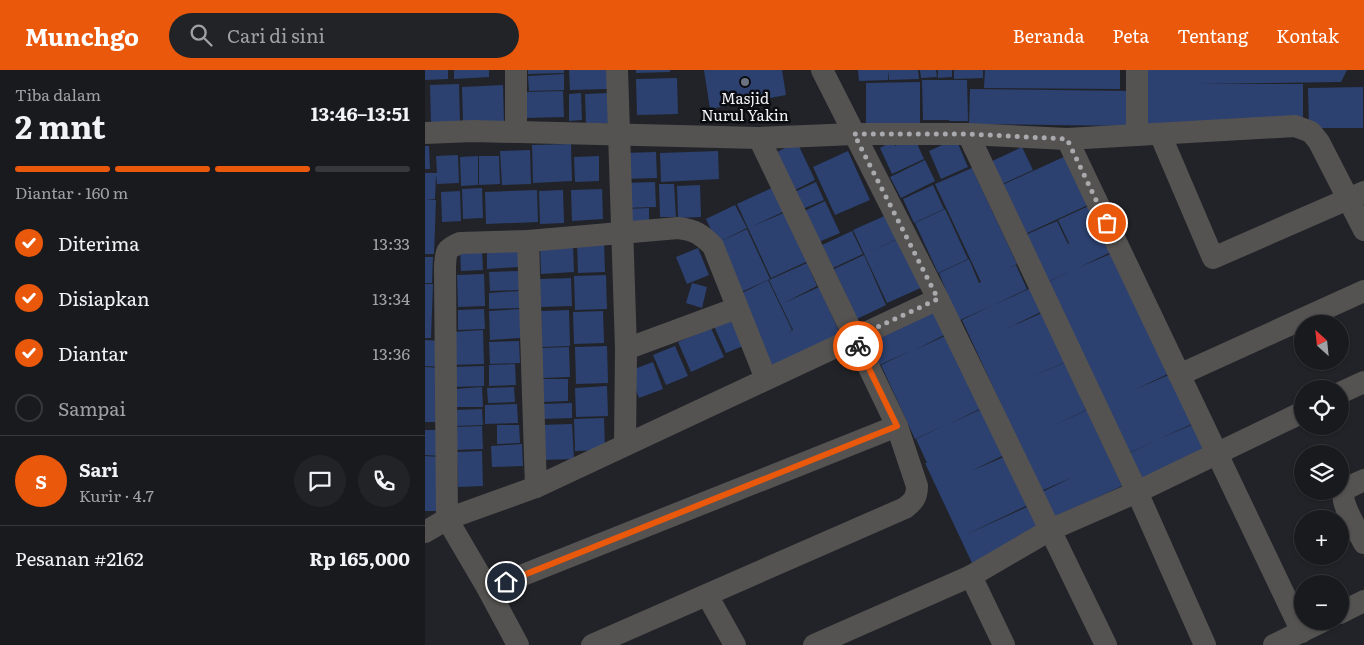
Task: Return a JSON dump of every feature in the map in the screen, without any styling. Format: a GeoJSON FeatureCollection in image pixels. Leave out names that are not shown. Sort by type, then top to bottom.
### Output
{"type":"FeatureCollection","features":[{"type":"Feature","properties":{"kind":"street"},"geometry":{"type":"LineString","coordinates":[[516,132],[517,70]]}},
{"type":"Feature","properties":{"kind":"street"},"geometry":{"type":"LineString","coordinates":[[617,70],[626,349],[625,445]]}},
{"type":"Feature","properties":{"kind":"street"},"geometry":{"type":"LineString","coordinates":[[822,70],[938,299],[1106,645]]}},
{"type":"Feature","properties":{"kind":"street"},"geometry":{"type":"LineString","coordinates":[[1137,70],[1137,135]]}},
{"type":"Feature","properties":{"kind":"street"},"geometry":{"type":"LineString","coordinates":[[425,133],[473,131],[759,138],[854,134],[968,134],[1067,139],[1295,126],[1311,132],[1357,195],[1364,230]]}},
{"type":"Feature","properties":{"kind":"street"},"geometry":{"type":"LineString","coordinates":[[968,134],[1137,492],[1205,645]]}},
{"type":"Feature","properties":{"kind":"street"},"geometry":{"type":"LineString","coordinates":[[1160,134],[1213,258],[1357,195]]}},
{"type":"Feature","properties":{"kind":"street"},"geometry":{"type":"LineString","coordinates":[[592,645],[905,508],[913,501],[917,494],[917,486],[897,426],[759,138]]}},
{"type":"Feature","properties":{"kind":"street"},"geometry":{"type":"LineString","coordinates":[[1067,139],[1303,632]]}},
{"type":"Feature","properties":{"kind":"street"},"geometry":{"type":"LineString","coordinates":[[518,645],[447,519],[445,254],[450,247],[461,243],[528,241],[678,228],[692,230],[713,246],[766,379]]}},
{"type":"Feature","properties":{"kind":"street"},"geometry":{"type":"LineString","coordinates":[[528,241],[536,487]]}},
{"type":"Feature","properties":{"kind":"street"},"geometry":{"type":"LineString","coordinates":[[1179,375],[1364,290]]}},
{"type":"Feature","properties":{"kind":"street"},"geometry":{"type":"LineString","coordinates":[[425,532],[447,519],[536,487],[938,299]]}},
{"type":"Feature","properties":{"kind":"street"},"geometry":{"type":"LineString","coordinates":[[626,349],[737,308]]}},
{"type":"Feature","properties":{"kind":"street"},"geometry":{"type":"LineString","coordinates":[[1349,389],[1364,382]]}},
{"type":"Feature","properties":{"kind":"street"},"geometry":{"type":"LineString","coordinates":[[814,645],[971,576],[1050,530],[1137,492],[1294,416]]}},
{"type":"Feature","properties":{"kind":"street"},"geometry":{"type":"LineString","coordinates":[[488,589],[897,426]]}},
{"type":"Feature","properties":{"kind":"street"},"geometry":{"type":"LineString","coordinates":[[1364,480],[1345,490],[1342,495],[1343,503],[1364,543]]}},
{"type":"Feature","properties":{"kind":"street"},"geometry":{"type":"LineString","coordinates":[[971,576],[1004,645]]}},
{"type":"Feature","properties":{"kind":"street"},"geometry":{"type":"LineString","coordinates":[[707,595],[735,645]]}},
{"type":"Feature","properties":{"kind":"street"},"geometry":{"type":"LineString","coordinates":[[1349,608],[1364,601]]}},
{"type":"Feature","properties":{"kind":"street"},"geometry":{"type":"LineString","coordinates":[[1273,645],[1307,630]]}},
{"type":"Feature","properties":{"kind":"building"},"geometry":{"type":"Polygon","coordinates":[[[425,70],[448,70],[448,79],[425,80],[425,70]]]}},
{"type":"Feature","properties":{"kind":"building"},"geometry":{"type":"Polygon","coordinates":[[[454,70],[489,70],[489,77],[454,79],[454,70]]]}},
{"type":"Feature","properties":{"kind":"building"},"geometry":{"type":"Polygon","coordinates":[[[528,70],[564,70],[564,73],[528,74],[528,70]]]}},
{"type":"Feature","properties":{"kind":"building"},"geometry":{"type":"Polygon","coordinates":[[[569,70],[607,70],[607,89],[570,90],[569,70]]]}},
{"type":"Feature","properties":{"kind":"building"},"geometry":{"type":"Polygon","coordinates":[[[636,70],[670,70],[670,72],[636,73],[636,70]]]}},
{"type":"Feature","properties":{"kind":"building","name":"Masjid Nurul Yakin"},"geometry":{"type":"Polygon","coordinates":[[[704,70],[782,70],[786,95],[710,109],[704,70]]]}},
{"type":"Feature","properties":{"kind":"building"},"geometry":{"type":"Polygon","coordinates":[[[858,70],[888,70],[888,80],[859,81],[858,70]]]}},
{"type":"Feature","properties":{"kind":"building"},"geometry":{"type":"Polygon","coordinates":[[[888,70],[918,70],[919,79],[889,80],[888,70]]]}},
{"type":"Feature","properties":{"kind":"building"},"geometry":{"type":"Polygon","coordinates":[[[920,70],[936,70],[937,77],[921,78],[920,70]]]}},
{"type":"Feature","properties":{"kind":"building"},"geometry":{"type":"Polygon","coordinates":[[[938,70],[952,70],[952,77],[938,78],[938,70]]]}},
{"type":"Feature","properties":{"kind":"building"},"geometry":{"type":"Polygon","coordinates":[[[954,70],[983,70],[983,78],[954,79],[954,70]]]}},
{"type":"Feature","properties":{"kind":"building"},"geometry":{"type":"Polygon","coordinates":[[[985,70],[1120,70],[1120,89],[984,88],[985,70]]]}},
{"type":"Feature","properties":{"kind":"building"},"geometry":{"type":"Polygon","coordinates":[[[1142,70],[1347,70],[1341,82],[1197,84],[1303,84],[1303,125],[1147,130],[1142,70]]]}},
{"type":"Feature","properties":{"kind":"building"},"geometry":{"type":"Polygon","coordinates":[[[564,74],[564,90],[529,91],[528,76],[564,74]]]}},
{"type":"Feature","properties":{"kind":"building"},"geometry":{"type":"Polygon","coordinates":[[[677,78],[678,114],[637,115],[636,79],[677,78]]]}},
{"type":"Feature","properties":{"kind":"building"},"geometry":{"type":"Polygon","coordinates":[[[922,80],[967,80],[968,121],[923,120],[922,80]]]}},
{"type":"Feature","properties":{"kind":"building"},"geometry":{"type":"Polygon","coordinates":[[[920,82],[920,123],[866,123],[866,83],[920,82]]]}},
{"type":"Feature","properties":{"kind":"building"},"geometry":{"type":"Polygon","coordinates":[[[459,84],[460,123],[431,124],[430,85],[459,84]]]}},
{"type":"Feature","properties":{"kind":"building"},"geometry":{"type":"Polygon","coordinates":[[[503,85],[504,123],[463,125],[462,87],[503,85]]]}},
{"type":"Feature","properties":{"kind":"building"},"geometry":{"type":"Polygon","coordinates":[[[1363,87],[1363,128],[1309,128],[1308,88],[1363,87]]]}},
{"type":"Feature","properties":{"kind":"building"},"geometry":{"type":"Polygon","coordinates":[[[970,89],[1131,91],[1131,126],[969,124],[970,89]]]}},
{"type":"Feature","properties":{"kind":"building"},"geometry":{"type":"Polygon","coordinates":[[[563,91],[564,117],[525,118],[524,92],[563,91]]]}},
{"type":"Feature","properties":{"kind":"building"},"geometry":{"type":"Polygon","coordinates":[[[581,93],[582,120],[569,121],[569,94],[581,93]]]}},
{"type":"Feature","properties":{"kind":"building"},"geometry":{"type":"Polygon","coordinates":[[[608,93],[609,123],[586,124],[585,94],[608,93]]]}},
{"type":"Feature","properties":{"kind":"building"},"geometry":{"type":"Polygon","coordinates":[[[914,137],[924,159],[892,174],[880,148],[893,141],[895,146],[914,137]]]}},
{"type":"Feature","properties":{"kind":"building"},"geometry":{"type":"Polygon","coordinates":[[[956,139],[968,167],[941,179],[929,151],[956,139]]]}},
{"type":"Feature","properties":{"kind":"building"},"geometry":{"type":"Polygon","coordinates":[[[797,142],[815,180],[791,192],[773,154],[797,142]]]}},
{"type":"Feature","properties":{"kind":"building"},"geometry":{"type":"Polygon","coordinates":[[[571,144],[572,181],[533,183],[532,145],[571,144]]]}},
{"type":"Feature","properties":{"kind":"building"},"geometry":{"type":"Polygon","coordinates":[[[425,146],[429,146],[430,169],[425,169],[425,146]]]}},
{"type":"Feature","properties":{"kind":"building"},"geometry":{"type":"Polygon","coordinates":[[[1022,147],[1033,170],[998,186],[988,163],[1022,147]]]}},
{"type":"Feature","properties":{"kind":"building"},"geometry":{"type":"Polygon","coordinates":[[[530,150],[531,184],[502,185],[500,151],[530,150]]]}},
{"type":"Feature","properties":{"kind":"building"},"geometry":{"type":"Polygon","coordinates":[[[718,151],[719,179],[661,182],[660,153],[718,151]]]}},
{"type":"Feature","properties":{"kind":"building"},"geometry":{"type":"Polygon","coordinates":[[[848,151],[870,200],[835,215],[813,167],[848,151]]]}},
{"type":"Feature","properties":{"kind":"building"},"geometry":{"type":"Polygon","coordinates":[[[656,152],[657,178],[624,179],[623,153],[656,152]]]}},
{"type":"Feature","properties":{"kind":"building"},"geometry":{"type":"Polygon","coordinates":[[[458,155],[459,183],[437,184],[436,175],[435,199],[425,199],[425,173],[437,173],[436,156],[458,155]]]}},
{"type":"Feature","properties":{"kind":"building"},"geometry":{"type":"Polygon","coordinates":[[[1068,155],[1090,204],[1021,236],[1000,186],[1068,155]]]}},
{"type":"Feature","properties":{"kind":"building"},"geometry":{"type":"Polygon","coordinates":[[[478,156],[478,185],[461,186],[460,157],[478,156]]]}},
{"type":"Feature","properties":{"kind":"building"},"geometry":{"type":"Polygon","coordinates":[[[479,156],[499,156],[500,184],[479,185],[479,156]]]}},
{"type":"Feature","properties":{"kind":"building"},"geometry":{"type":"Polygon","coordinates":[[[599,156],[599,181],[575,182],[574,157],[599,156]]]}},
{"type":"Feature","properties":{"kind":"building"},"geometry":{"type":"Polygon","coordinates":[[[925,160],[935,181],[901,198],[890,177],[925,160]]]}},
{"type":"Feature","properties":{"kind":"building"},"geometry":{"type":"Polygon","coordinates":[[[972,168],[1017,264],[1009,268],[1016,265],[1027,289],[996,304],[1031,288],[1041,312],[1008,328],[1042,313],[1065,362],[1031,377],[1066,362],[1086,410],[1052,426],[1087,410],[1122,486],[1053,518],[1042,492],[1073,477],[1041,491],[962,320],[993,305],[958,321],[939,273],[969,259],[979,283],[981,282],[935,184],[972,168]]]}},
{"type":"Feature","properties":{"kind":"building"},"geometry":{"type":"Polygon","coordinates":[[[655,182],[656,207],[623,208],[622,183],[655,182]]]}},
{"type":"Feature","properties":{"kind":"building"},"geometry":{"type":"Polygon","coordinates":[[[816,182],[824,200],[798,211],[790,194],[816,182]]]}},
{"type":"Feature","properties":{"kind":"building"},"geometry":{"type":"Polygon","coordinates":[[[659,184],[674,184],[676,217],[660,217],[659,184]]]}},
{"type":"Feature","properties":{"kind":"building"},"geometry":{"type":"Polygon","coordinates":[[[700,185],[701,217],[678,218],[677,186],[700,185]]]}},
{"type":"Feature","properties":{"kind":"building"},"geometry":{"type":"Polygon","coordinates":[[[933,185],[944,209],[914,223],[903,199],[933,185]]]}},
{"type":"Feature","properties":{"kind":"building"},"geometry":{"type":"Polygon","coordinates":[[[774,187],[785,211],[751,227],[786,212],[808,261],[771,278],[737,204],[774,187]]]}},
{"type":"Feature","properties":{"kind":"building"},"geometry":{"type":"Polygon","coordinates":[[[482,188],[483,218],[463,219],[462,189],[482,188]]]}},
{"type":"Feature","properties":{"kind":"building"},"geometry":{"type":"Polygon","coordinates":[[[602,189],[603,219],[572,221],[571,190],[602,189]]]}},
{"type":"Feature","properties":{"kind":"building"},"geometry":{"type":"Polygon","coordinates":[[[537,190],[538,222],[486,224],[485,192],[537,190]]]}},
{"type":"Feature","properties":{"kind":"building"},"geometry":{"type":"Polygon","coordinates":[[[563,190],[564,223],[540,224],[539,191],[563,190]]]}},
{"type":"Feature","properties":{"kind":"building"},"geometry":{"type":"Polygon","coordinates":[[[460,191],[461,221],[442,222],[441,192],[460,191]]]}},
{"type":"Feature","properties":{"kind":"building"},"geometry":{"type":"Polygon","coordinates":[[[425,199],[436,200],[434,254],[425,254],[425,199]]]}},
{"type":"Feature","properties":{"kind":"building"},"geometry":{"type":"Polygon","coordinates":[[[825,201],[840,233],[814,244],[800,213],[825,201]]]}},
{"type":"Feature","properties":{"kind":"building"},"geometry":{"type":"Polygon","coordinates":[[[735,205],[747,228],[717,243],[706,219],[735,205]]]}},
{"type":"Feature","properties":{"kind":"building"},"geometry":{"type":"Polygon","coordinates":[[[1091,205],[1111,252],[1080,267],[1115,252],[1170,373],[1136,389],[1171,374],[1194,423],[1159,439],[1194,424],[1206,449],[1138,481],[1126,455],[1157,440],[1125,455],[1046,283],[1077,268],[1043,284],[1023,236],[1057,221],[1068,244],[1058,220],[1091,205]]]}},
{"type":"Feature","properties":{"kind":"building"},"geometry":{"type":"Polygon","coordinates":[[[649,208],[649,221],[622,222],[622,209],[649,208]]]}},
{"type":"Feature","properties":{"kind":"building"},"geometry":{"type":"Polygon","coordinates":[[[945,209],[968,259],[938,273],[915,223],[945,209]]]}},
{"type":"Feature","properties":{"kind":"building"},"geometry":{"type":"Polygon","coordinates":[[[891,213],[901,237],[868,253],[902,237],[925,286],[887,303],[853,230],[891,213]]]}},
{"type":"Feature","properties":{"kind":"building"},"geometry":{"type":"Polygon","coordinates":[[[747,229],[770,279],[739,293],[717,243],[747,229]]]}},
{"type":"Feature","properties":{"kind":"building"},"geometry":{"type":"Polygon","coordinates":[[[852,231],[863,254],[833,268],[822,245],[852,231]]]}},
{"type":"Feature","properties":{"kind":"building"},"geometry":{"type":"Polygon","coordinates":[[[604,243],[605,272],[578,273],[577,244],[604,243]]]}},
{"type":"Feature","properties":{"kind":"building"},"geometry":{"type":"Polygon","coordinates":[[[573,245],[574,272],[541,274],[540,246],[573,245]]]}},
{"type":"Feature","properties":{"kind":"building"},"geometry":{"type":"Polygon","coordinates":[[[519,246],[519,267],[487,269],[487,248],[519,246]]]}},
{"type":"Feature","properties":{"kind":"building"},"geometry":{"type":"Polygon","coordinates":[[[698,248],[709,275],[687,284],[676,257],[698,248]]]}},
{"type":"Feature","properties":{"kind":"building"},"geometry":{"type":"Polygon","coordinates":[[[460,249],[482,249],[483,270],[461,271],[460,249]]]}},
{"type":"Feature","properties":{"kind":"building"},"geometry":{"type":"Polygon","coordinates":[[[864,255],[886,305],[857,319],[834,269],[864,255]]]}},
{"type":"Feature","properties":{"kind":"building"},"geometry":{"type":"Polygon","coordinates":[[[425,257],[433,257],[432,283],[425,283],[425,257]]]}},
{"type":"Feature","properties":{"kind":"building"},"geometry":{"type":"Polygon","coordinates":[[[807,263],[817,286],[784,303],[819,287],[841,336],[772,368],[738,295],[768,280],[792,330],[787,333],[793,330],[769,280],[807,263]]]}},
{"type":"Feature","properties":{"kind":"building"},"geometry":{"type":"Polygon","coordinates":[[[519,271],[519,290],[490,291],[489,272],[519,271]]]}},
{"type":"Feature","properties":{"kind":"building"},"geometry":{"type":"Polygon","coordinates":[[[484,274],[485,306],[458,307],[457,275],[484,274]]]}},
{"type":"Feature","properties":{"kind":"building"},"geometry":{"type":"Polygon","coordinates":[[[606,275],[607,309],[575,310],[574,276],[606,275]]]}},
{"type":"Feature","properties":{"kind":"building"},"geometry":{"type":"Polygon","coordinates":[[[571,278],[572,306],[540,307],[539,279],[571,278]]]}},
{"type":"Feature","properties":{"kind":"building"},"geometry":{"type":"Polygon","coordinates":[[[692,283],[707,287],[702,308],[686,303],[692,283]]]}},
{"type":"Feature","properties":{"kind":"building"},"geometry":{"type":"Polygon","coordinates":[[[425,284],[433,284],[431,338],[425,338],[425,284]]]}},
{"type":"Feature","properties":{"kind":"building"},"geometry":{"type":"Polygon","coordinates":[[[519,291],[520,308],[489,309],[489,293],[519,291]]]}},
{"type":"Feature","properties":{"kind":"building"},"geometry":{"type":"Polygon","coordinates":[[[484,309],[485,329],[458,330],[458,310],[484,309]]]}},
{"type":"Feature","properties":{"kind":"building"},"geometry":{"type":"Polygon","coordinates":[[[520,309],[521,338],[490,340],[489,311],[520,309]]]}},
{"type":"Feature","properties":{"kind":"building"},"geometry":{"type":"Polygon","coordinates":[[[569,310],[570,346],[542,347],[541,311],[569,310]]]}},
{"type":"Feature","properties":{"kind":"building"},"geometry":{"type":"Polygon","coordinates":[[[603,311],[604,343],[574,344],[573,312],[603,311]]]}},
{"type":"Feature","properties":{"kind":"building"},"geometry":{"type":"Polygon","coordinates":[[[935,311],[946,334],[915,350],[949,334],[984,407],[949,424],[984,408],[1004,455],[971,471],[1006,456],[1028,505],[963,536],[1029,506],[1040,531],[972,563],[925,463],[927,463],[916,439],[947,424],[915,439],[881,365],[912,350],[877,366],[866,342],[935,311]]]}},
{"type":"Feature","properties":{"kind":"building"},"geometry":{"type":"Polygon","coordinates":[[[730,317],[743,346],[726,353],[713,324],[730,317]]]}},
{"type":"Feature","properties":{"kind":"building"},"geometry":{"type":"Polygon","coordinates":[[[711,328],[724,357],[691,372],[678,342],[711,328]]]}},
{"type":"Feature","properties":{"kind":"building"},"geometry":{"type":"Polygon","coordinates":[[[483,330],[484,364],[452,365],[451,332],[483,330]]]}},
{"type":"Feature","properties":{"kind":"building"},"geometry":{"type":"Polygon","coordinates":[[[425,340],[444,341],[443,367],[425,366],[425,340]]]}},
{"type":"Feature","properties":{"kind":"building"},"geometry":{"type":"Polygon","coordinates":[[[519,341],[520,363],[490,364],[489,342],[519,341]]]}},
{"type":"Feature","properties":{"kind":"building"},"geometry":{"type":"Polygon","coordinates":[[[607,346],[608,383],[576,384],[575,347],[607,346]]]}},
{"type":"Feature","properties":{"kind":"building"},"geometry":{"type":"Polygon","coordinates":[[[675,346],[688,376],[666,385],[653,355],[675,346]]]}},
{"type":"Feature","properties":{"kind":"building"},"geometry":{"type":"Polygon","coordinates":[[[569,347],[570,377],[542,378],[541,348],[569,347]]]}},
{"type":"Feature","properties":{"kind":"building"},"geometry":{"type":"Polygon","coordinates":[[[653,362],[663,389],[639,398],[629,371],[653,362]]]}},
{"type":"Feature","properties":{"kind":"building"},"geometry":{"type":"Polygon","coordinates":[[[515,364],[516,385],[489,386],[489,365],[515,364]]]}},
{"type":"Feature","properties":{"kind":"building"},"geometry":{"type":"Polygon","coordinates":[[[484,366],[484,386],[451,387],[450,367],[484,366]]]}},
{"type":"Feature","properties":{"kind":"building"},"geometry":{"type":"Polygon","coordinates":[[[425,367],[444,368],[441,422],[425,422],[425,367]]]}},
{"type":"Feature","properties":{"kind":"building"},"geometry":{"type":"Polygon","coordinates":[[[542,379],[568,379],[568,401],[542,402],[542,379]]]}},
{"type":"Feature","properties":{"kind":"building"},"geometry":{"type":"Polygon","coordinates":[[[607,386],[608,416],[576,417],[575,388],[607,386]]]}},
{"type":"Feature","properties":{"kind":"building"},"geometry":{"type":"Polygon","coordinates":[[[482,387],[483,407],[455,407],[455,389],[482,387]]]}},
{"type":"Feature","properties":{"kind":"building"},"geometry":{"type":"Polygon","coordinates":[[[514,387],[515,402],[488,403],[487,388],[514,387]]]}},
{"type":"Feature","properties":{"kind":"building"},"geometry":{"type":"Polygon","coordinates":[[[572,403],[572,418],[542,419],[541,404],[572,403]]]}},
{"type":"Feature","properties":{"kind":"building"},"geometry":{"type":"Polygon","coordinates":[[[517,404],[518,423],[485,424],[485,405],[517,404]]]}},
{"type":"Feature","properties":{"kind":"building"},"geometry":{"type":"Polygon","coordinates":[[[482,409],[483,425],[454,426],[454,410],[482,409]]]}},
{"type":"Feature","properties":{"kind":"building"},"geometry":{"type":"Polygon","coordinates":[[[604,418],[605,450],[575,451],[574,419],[604,418]]]}},
{"type":"Feature","properties":{"kind":"building"},"geometry":{"type":"Polygon","coordinates":[[[572,424],[574,459],[542,460],[540,425],[572,424]]]}},
{"type":"Feature","properties":{"kind":"building"},"geometry":{"type":"Polygon","coordinates":[[[497,425],[519,425],[520,443],[497,444],[497,425]]]}},
{"type":"Feature","properties":{"kind":"building"},"geometry":{"type":"Polygon","coordinates":[[[482,426],[483,449],[453,450],[452,427],[482,426]]]}},
{"type":"Feature","properties":{"kind":"building"},"geometry":{"type":"Polygon","coordinates":[[[425,430],[441,430],[440,456],[425,455],[425,430]]]}},
{"type":"Feature","properties":{"kind":"building"},"geometry":{"type":"Polygon","coordinates":[[[522,444],[523,466],[492,467],[491,446],[522,444]]]}},
{"type":"Feature","properties":{"kind":"building"},"geometry":{"type":"Polygon","coordinates":[[[482,451],[483,486],[458,487],[457,452],[482,451]]]}},
{"type":"Feature","properties":{"kind":"building"},"geometry":{"type":"Polygon","coordinates":[[[425,456],[441,457],[439,511],[425,511],[425,456]]]}},
{"type":"Feature","properties":{"kind":"way so far"},"geometry":{"type":"LineString","coordinates":[[858,346],[854,338],[938,299],[854,134],[968,134],[1067,139],[1107,223]]}},
{"type":"Feature","properties":{"kind":"place","name":"Masjid Nurul Yakin"},"geometry":{"type":"Point","coordinates":[745,82]}},
{"type":"Feature","properties":{"kind":"route"},"geometry":{"type":"LineString","coordinates":[[506,582],[897,426],[858,346]]}}]}
